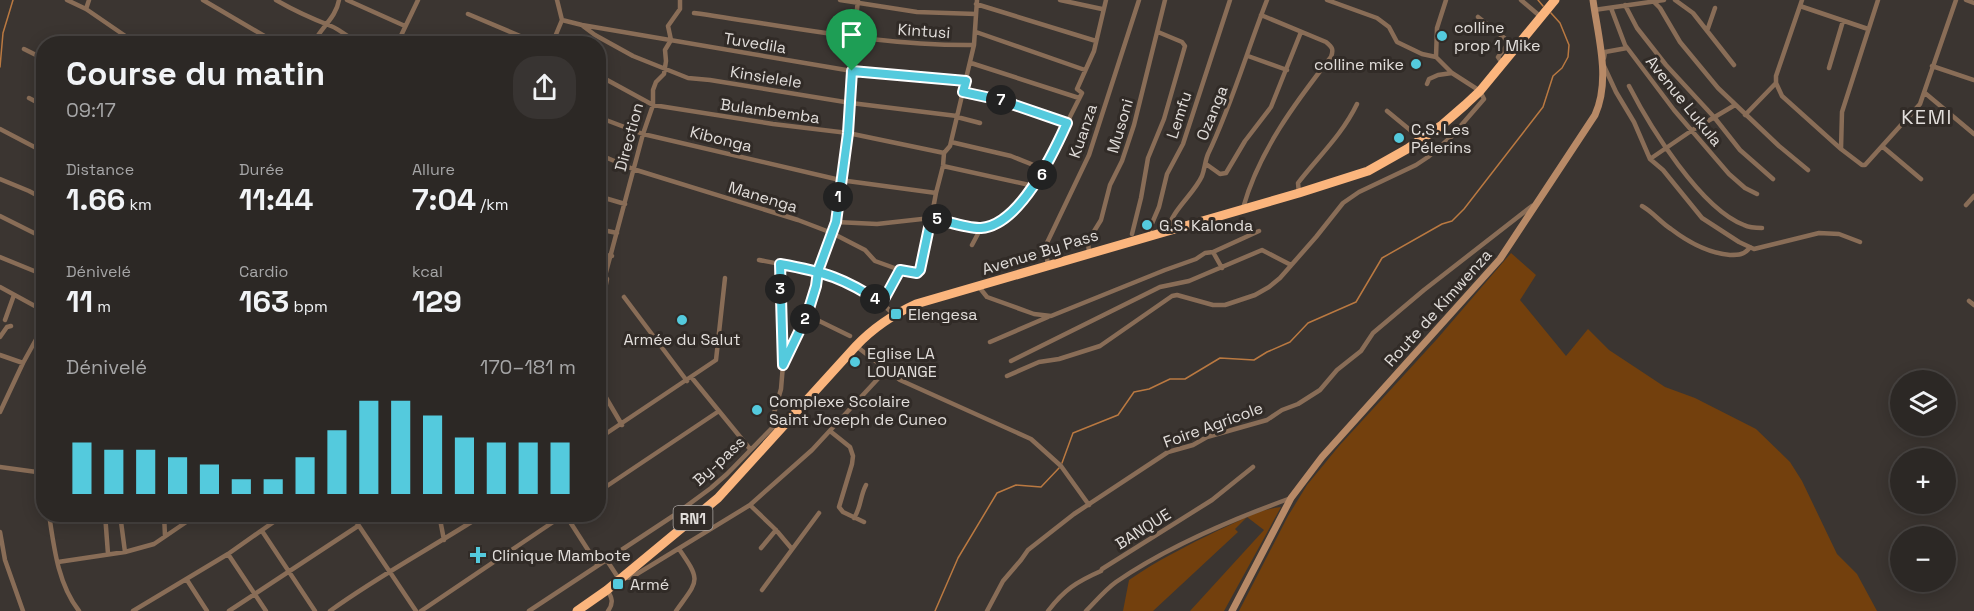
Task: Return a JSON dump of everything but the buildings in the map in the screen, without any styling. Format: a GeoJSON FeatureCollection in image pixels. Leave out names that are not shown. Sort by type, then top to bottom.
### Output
{"type":"FeatureCollection","features":[{"type":"Feature","properties":{"kind":"highway","name":"Avenue By Pass"},"geometry":{"type":"LineString","coordinates":[[577,611],[607,590],[718,498],[777,428],[856,346],[879,324],[894,314],[916,304],[1368,171],[1442,125],[1480,91],[1555,0]]}},
{"type":"Feature","properties":{"kind":"street"},"geometry":{"type":"LineString","coordinates":[[67,0],[86,9],[125,36]]}},
{"type":"Feature","properties":{"kind":"street"},"geometry":{"type":"LineString","coordinates":[[86,9],[89,0]]}},
{"type":"Feature","properties":{"kind":"street"},"geometry":{"type":"LineString","coordinates":[[203,0],[264,36]]}},
{"type":"Feature","properties":{"kind":"street"},"geometry":{"type":"LineString","coordinates":[[276,0],[347,36]]}},
{"type":"Feature","properties":{"kind":"street"},"geometry":{"type":"LineString","coordinates":[[318,36],[324,25],[332,18],[339,0]]}},
{"type":"Feature","properties":{"kind":"street"},"geometry":{"type":"LineString","coordinates":[[347,0],[405,26]]}},
{"type":"Feature","properties":{"kind":"street"},"geometry":{"type":"LineString","coordinates":[[401,36],[418,0]]}},
{"type":"Feature","properties":{"kind":"street"},"geometry":{"type":"LineString","coordinates":[[555,36],[562,20],[557,0]]}},
{"type":"Feature","properties":{"kind":"street","name":"Direction"},"geometry":{"type":"LineString","coordinates":[[606,273],[633,169],[653,105],[652,93],[655,84],[662,78],[665,68],[665,50],[671,40],[668,26],[680,9],[680,0]]}},
{"type":"Feature","properties":{"kind":"street"},"geometry":{"type":"LineString","coordinates":[[840,0],[917,12],[976,14]]}},
{"type":"Feature","properties":{"kind":"street"},"geometry":{"type":"LineString","coordinates":[[1060,0],[1102,9]]}},
{"type":"Feature","properties":{"kind":"street"},"geometry":{"type":"LineString","coordinates":[[836,222],[877,224],[931,218],[981,228],[993,224],[1012,211],[1044,171],[1082,93],[1077,89],[1096,41],[1106,0]]}},
{"type":"Feature","properties":{"kind":"street","name":"Kuanza"},"geometry":{"type":"LineString","coordinates":[[1048,265],[1045,247],[1089,155],[1139,0]]}},
{"type":"Feature","properties":{"kind":"street","name":"Musoni"},"geometry":{"type":"LineString","coordinates":[[1089,253],[1088,241],[1101,220],[1110,185],[1122,162],[1134,125],[1165,0]]}},
{"type":"Feature","properties":{"kind":"street","name":"Lemfu"},"geometry":{"type":"LineString","coordinates":[[1150,235],[1150,228],[1159,207],[1162,187],[1183,144],[1230,0]]}},
{"type":"Feature","properties":{"kind":"street","name":"Ozanga"},"geometry":{"type":"LineString","coordinates":[[1168,230],[1171,220],[1193,192],[1206,164],[1207,155],[1222,126],[1267,0]]}},
{"type":"Feature","properties":{"kind":"street"},"geometry":{"type":"LineString","coordinates":[[1007,376],[1039,362],[1059,359],[1100,346],[1172,296],[1178,295],[1219,306],[1255,295],[1280,278],[1347,200],[1381,180],[1416,165],[1451,137],[1484,102],[1484,96],[1480,91],[1452,73],[1436,57],[1422,54],[1394,39],[1389,27],[1377,18],[1327,0]]}},
{"type":"Feature","properties":{"kind":"street"},"geometry":{"type":"LineString","coordinates":[[1436,57],[1437,28],[1446,0]]}},
{"type":"Feature","properties":{"kind":"street"},"geometry":{"type":"LineString","coordinates":[[1521,0],[1541,17]]}},
{"type":"Feature","properties":{"kind":"street","name":"Route de Kimwenza"},"geometry":{"type":"LineString","coordinates":[[1232,611],[1291,498],[1322,457],[1481,282],[1505,252],[1594,117],[1600,100],[1602,62],[1593,0]]}},
{"type":"Feature","properties":{"kind":"street"},"geometry":{"type":"LineString","coordinates":[[1594,10],[1664,0]]}},
{"type":"Feature","properties":{"kind":"street"},"geometry":{"type":"LineString","coordinates":[[1675,0],[1693,13],[1734,65]]}},
{"type":"Feature","properties":{"kind":"street"},"geometry":{"type":"LineString","coordinates":[[1802,0],[1776,76],[1776,83],[1782,96],[1862,165],[1865,165],[1914,113],[1925,93],[1932,66],[1956,0]]}},
{"type":"Feature","properties":{"kind":"street"},"geometry":{"type":"LineString","coordinates":[[1841,149],[1842,112],[1878,0]]}},
{"type":"Feature","properties":{"kind":"street"},"geometry":{"type":"LineString","coordinates":[[1965,0],[1974,3]]}},
{"type":"Feature","properties":{"kind":"street"},"geometry":{"type":"LineString","coordinates":[[783,365],[807,315],[818,271],[836,222],[851,103],[853,38],[858,1]]}},
{"type":"Feature","properties":{"kind":"street"},"geometry":{"type":"LineString","coordinates":[[1653,1],[1660,8],[1680,42],[1734,105],[1808,170]]}},
{"type":"Feature","properties":{"kind":"street"},"geometry":{"type":"LineString","coordinates":[[931,218],[944,153],[951,142],[974,45],[977,2],[1096,41]]}},
{"type":"Feature","properties":{"kind":"street"},"geometry":{"type":"LineString","coordinates":[[1625,5],[1650,46],[1714,117],[1740,150],[1773,179]]}},
{"type":"Feature","properties":{"kind":"street"},"geometry":{"type":"LineString","coordinates":[[1800,6],[1868,29]]}},
{"type":"Feature","properties":{"kind":"street","name":"Avenue Lukula"},"geometry":{"type":"LineString","coordinates":[[1611,8],[1627,48],[1691,131],[1730,174],[1745,188],[1757,194]]}},
{"type":"Feature","properties":{"kind":"street"},"geometry":{"type":"LineString","coordinates":[[1707,31],[1715,8]]}},
{"type":"Feature","properties":{"kind":"street","name":"Kintusi"},"geometry":{"type":"LineString","coordinates":[[694,13],[853,38],[933,46],[974,45]]}},
{"type":"Feature","properties":{"kind":"street"},"geometry":{"type":"LineString","coordinates":[[468,14],[520,36]]}},
{"type":"Feature","properties":{"kind":"street"},"geometry":{"type":"LineString","coordinates":[[1243,208],[1276,132],[1332,54],[1333,49],[1261,15]]}},
{"type":"Feature","properties":{"kind":"street"},"geometry":{"type":"LineString","coordinates":[[1478,16],[1508,41],[1498,57],[1502,63]]}},
{"type":"Feature","properties":{"kind":"street","name":"Tuvedila"},"geometry":{"type":"LineString","coordinates":[[562,20],[852,71],[966,81]]}},
{"type":"Feature","properties":{"kind":"street"},"geometry":{"type":"LineString","coordinates":[[1829,68],[1843,21]]}},
{"type":"Feature","properties":{"kind":"street","name":"Kinsielele"},"geometry":{"type":"LineString","coordinates":[[582,25],[597,36]]}},
{"type":"Feature","properties":{"kind":"street"},"geometry":{"type":"LineString","coordinates":[[976,32],[1085,70]]}},
{"type":"Feature","properties":{"kind":"street"},"geometry":{"type":"LineString","coordinates":[[1132,234],[1148,158],[1164,119],[1185,46],[1182,42],[1158,32]]}},
{"type":"Feature","properties":{"kind":"street"},"geometry":{"type":"LineString","coordinates":[[1206,164],[1220,174],[1226,173],[1245,141],[1270,107],[1301,32]]}},
{"type":"Feature","properties":{"kind":"street","name":"Kinsielele"},"geometry":{"type":"LineString","coordinates":[[606,41],[633,56],[688,78],[957,117],[980,123]]}},
{"type":"Feature","properties":{"kind":"street"},"geometry":{"type":"LineString","coordinates":[[1627,48],[1605,52],[1602,62],[1634,122],[1650,159],[1663,170],[1702,218],[1754,249],[1819,233],[1839,234],[1860,242]]}},
{"type":"Feature","properties":{"kind":"street"},"geometry":{"type":"LineString","coordinates":[[24,49],[36,55]]}},
{"type":"Feature","properties":{"kind":"street"},"geometry":{"type":"LineString","coordinates":[[1248,56],[1287,70]]}},
{"type":"Feature","properties":{"kind":"street"},"geometry":{"type":"LineString","coordinates":[[970,63],[1079,98]]}},
{"type":"Feature","properties":{"kind":"street"},"geometry":{"type":"LineString","coordinates":[[1932,66],[1974,80]]}},
{"type":"Feature","properties":{"kind":"street"},"geometry":{"type":"LineString","coordinates":[[1427,84],[1429,79],[1452,73]]}},
{"type":"Feature","properties":{"kind":"street","name":"Bulambemba"},"geometry":{"type":"LineString","coordinates":[[606,79],[653,105],[848,133],[944,153]]}},
{"type":"Feature","properties":{"kind":"street"},"geometry":{"type":"LineString","coordinates":[[1745,115],[1776,83]]}},
{"type":"Feature","properties":{"kind":"street"},"geometry":{"type":"LineString","coordinates":[[1629,86],[1666,149],[1701,192],[1721,211],[1747,227],[1762,228]]}},
{"type":"Feature","properties":{"kind":"street"},"geometry":{"type":"LineString","coordinates":[[963,92],[1000,100],[1067,123]]}},
{"type":"Feature","properties":{"kind":"street"},"geometry":{"type":"LineString","coordinates":[[1925,93],[1974,134]]}},
{"type":"Feature","properties":{"kind":"street"},"geometry":{"type":"LineString","coordinates":[[29,98],[36,102]]}},
{"type":"Feature","properties":{"kind":"street"},"geometry":{"type":"LineString","coordinates":[[1299,193],[1298,183],[1337,138],[1357,105]]}},
{"type":"Feature","properties":{"kind":"street"},"geometry":{"type":"LineString","coordinates":[[1650,159],[1734,105]]}},
{"type":"Feature","properties":{"kind":"street"},"geometry":{"type":"LineString","coordinates":[[1387,111],[1421,139]]}},
{"type":"Feature","properties":{"kind":"street","name":"Kibonga"},"geometry":{"type":"LineString","coordinates":[[606,120],[643,134],[840,180],[936,193]]}},
{"type":"Feature","properties":{"kind":"street"},"geometry":{"type":"LineString","coordinates":[[0,129],[36,148]]}},
{"type":"Feature","properties":{"kind":"street"},"geometry":{"type":"LineString","coordinates":[[951,142],[1011,156],[1044,171]]}},
{"type":"Feature","properties":{"kind":"street"},"geometry":{"type":"LineString","coordinates":[[1883,147],[1921,179]]}},
{"type":"Feature","properties":{"kind":"street","name":"Manenga"},"geometry":{"type":"LineString","coordinates":[[606,157],[633,169],[798,220],[832,233],[865,249],[875,261],[900,270],[917,273],[920,270],[931,218]]}},
{"type":"Feature","properties":{"kind":"street"},"geometry":{"type":"LineString","coordinates":[[943,166],[1034,186]]}},
{"type":"Feature","properties":{"kind":"street"},"geometry":{"type":"LineString","coordinates":[[0,179],[36,195]]}},
{"type":"Feature","properties":{"kind":"street"},"geometry":{"type":"LineString","coordinates":[[1966,205],[1974,196]]}},
{"type":"Feature","properties":{"kind":"street"},"geometry":{"type":"LineString","coordinates":[[606,198],[625,204]]}},
{"type":"Feature","properties":{"kind":"street","name":"Foire Agricole"},"geometry":{"type":"LineString","coordinates":[[987,611],[999,586],[1028,550],[1074,514],[1168,452],[1194,445],[1208,437],[1267,420],[1320,390],[1337,370],[1361,351],[1372,333],[1539,200]]}},
{"type":"Feature","properties":{"kind":"street"},"geometry":{"type":"LineString","coordinates":[[1642,206],[1670,229],[1705,249],[1721,254],[1737,255],[1746,252],[1750,247]]}},
{"type":"Feature","properties":{"kind":"street"},"geometry":{"type":"LineString","coordinates":[[0,216],[36,234]]}},
{"type":"Feature","properties":{"kind":"street"},"geometry":{"type":"LineString","coordinates":[[972,245],[981,228]]}},
{"type":"Feature","properties":{"kind":"street"},"geometry":{"type":"LineString","coordinates":[[606,231],[617,233]]}},
{"type":"Feature","properties":{"kind":"street"},"geometry":{"type":"LineString","coordinates":[[990,342],[1196,259],[1205,253],[1213,252],[1259,231]]}},
{"type":"Feature","properties":{"kind":"street"},"geometry":{"type":"LineString","coordinates":[[1011,361],[1160,287],[1189,281],[1262,250],[1291,265]]}},
{"type":"Feature","properties":{"kind":"street"},"geometry":{"type":"LineString","coordinates":[[1213,252],[1222,268]]}},
{"type":"Feature","properties":{"kind":"street"},"geometry":{"type":"LineString","coordinates":[[606,255],[612,256]]}},
{"type":"Feature","properties":{"kind":"street"},"geometry":{"type":"LineString","coordinates":[[0,257],[36,272]]}},
{"type":"Feature","properties":{"kind":"street"},"geometry":{"type":"LineString","coordinates":[[759,260],[818,271],[856,286],[894,314]]}},
{"type":"Feature","properties":{"kind":"street"},"geometry":{"type":"LineString","coordinates":[[777,428],[772,420],[781,389],[783,365],[780,264]]}},
{"type":"Feature","properties":{"kind":"street"},"geometry":{"type":"LineString","coordinates":[[882,303],[900,270]]}},
{"type":"Feature","properties":{"kind":"street"},"geometry":{"type":"LineString","coordinates":[[606,435],[717,358],[725,278]]}},
{"type":"Feature","properties":{"kind":"street"},"geometry":{"type":"LineString","coordinates":[[979,286],[987,297],[1035,314],[1051,316]]}},
{"type":"Feature","properties":{"kind":"street"},"geometry":{"type":"LineString","coordinates":[[0,287],[36,307]]}},
{"type":"Feature","properties":{"kind":"street"},"geometry":{"type":"LineString","coordinates":[[5,320],[14,295]]}},
{"type":"Feature","properties":{"kind":"street"},"geometry":{"type":"LineString","coordinates":[[624,297],[689,379],[750,449]]}},
{"type":"Feature","properties":{"kind":"street"},"geometry":{"type":"LineString","coordinates":[[807,315],[850,336]]}},
{"type":"Feature","properties":{"kind":"street"},"geometry":{"type":"LineString","coordinates":[[0,337],[7,327],[11,326]]}},
{"type":"Feature","properties":{"kind":"street"},"geometry":{"type":"LineString","coordinates":[[0,412],[36,339]]}},
{"type":"Feature","properties":{"kind":"street"},"geometry":{"type":"LineString","coordinates":[[856,346],[900,380],[1031,439],[1062,468],[1089,505]]}},
{"type":"Feature","properties":{"kind":"street"},"geometry":{"type":"LineString","coordinates":[[0,355],[23,363]]}},
{"type":"Feature","properties":{"kind":"street"},"geometry":{"type":"LineString","coordinates":[[606,559],[619,579],[632,576],[750,505],[798,463],[886,370]]}},
{"type":"Feature","properties":{"kind":"street"},"geometry":{"type":"LineString","coordinates":[[606,398],[622,425]]}},
{"type":"Feature","properties":{"kind":"street"},"geometry":{"type":"LineString","coordinates":[[606,487],[719,411]]}},
{"type":"Feature","properties":{"kind":"street","name":"By-pass"},"geometry":{"type":"LineString","coordinates":[[529,611],[673,516],[711,488],[750,449],[777,428]]}},
{"type":"Feature","properties":{"kind":"street"},"geometry":{"type":"LineString","coordinates":[[830,431],[850,447],[853,456],[839,507],[864,522]]}},
{"type":"Feature","properties":{"kind":"street","name":"BANQUE"},"geometry":{"type":"LineString","coordinates":[[1048,611],[1066,590],[1084,578],[1101,572],[1102,569],[1212,500],[1253,467]]}},
{"type":"Feature","properties":{"kind":"street"},"geometry":{"type":"LineString","coordinates":[[0,468],[36,472]]}},
{"type":"Feature","properties":{"kind":"street"},"geometry":{"type":"LineString","coordinates":[[854,518],[867,485]]}},
{"type":"Feature","properties":{"kind":"street"},"geometry":{"type":"LineString","coordinates":[[1086,611],[1114,584],[1161,555],[1248,514],[1291,498]]}},
{"type":"Feature","properties":{"kind":"street"},"geometry":{"type":"LineString","coordinates":[[750,505],[792,549]]}},
{"type":"Feature","properties":{"kind":"street"},"geometry":{"type":"LineString","coordinates":[[762,590],[819,513]]}},
{"type":"Feature","properties":{"kind":"street"},"geometry":{"type":"LineString","coordinates":[[51,522],[64,585],[79,611]]}},
{"type":"Feature","properties":{"kind":"street"},"geometry":{"type":"LineString","coordinates":[[106,522],[108,554]]}},
{"type":"Feature","properties":{"kind":"street"},"geometry":{"type":"LineString","coordinates":[[121,522],[125,552]]}},
{"type":"Feature","properties":{"kind":"street"},"geometry":{"type":"LineString","coordinates":[[164,522],[165,536]]}},
{"type":"Feature","properties":{"kind":"street"},"geometry":{"type":"LineString","coordinates":[[58,562],[125,552],[154,544],[186,522]]}},
{"type":"Feature","properties":{"kind":"street"},"geometry":{"type":"LineString","coordinates":[[133,611],[142,609],[274,522]]}},
{"type":"Feature","properties":{"kind":"street"},"geometry":{"type":"LineString","coordinates":[[356,522],[416,611]]}},
{"type":"Feature","properties":{"kind":"street"},"geometry":{"type":"LineString","coordinates":[[441,522],[444,540]]}},
{"type":"Feature","properties":{"kind":"street"},"geometry":{"type":"LineString","coordinates":[[330,611],[355,593],[472,522]]}},
{"type":"Feature","properties":{"kind":"street"},"geometry":{"type":"LineString","coordinates":[[421,611],[554,522]]}},
{"type":"Feature","properties":{"kind":"street"},"geometry":{"type":"LineString","coordinates":[[570,522],[597,564]]}},
{"type":"Feature","properties":{"kind":"street"},"geometry":{"type":"LineString","coordinates":[[229,611],[358,526]]}},
{"type":"Feature","properties":{"kind":"street"},"geometry":{"type":"LineString","coordinates":[[761,548],[776,530]]}},
{"type":"Feature","properties":{"kind":"street"},"geometry":{"type":"LineString","coordinates":[[262,531],[315,611]]}},
{"type":"Feature","properties":{"kind":"street"},"geometry":{"type":"LineString","coordinates":[[0,532],[5,560],[24,611]]}},
{"type":"Feature","properties":{"kind":"street"},"geometry":{"type":"LineString","coordinates":[[676,611],[691,590],[695,577],[695,571],[679,549]]}},
{"type":"Feature","properties":{"kind":"street"},"geometry":{"type":"LineString","coordinates":[[228,554],[266,611]]}},
{"type":"Feature","properties":{"kind":"street"},"geometry":{"type":"LineString","coordinates":[[187,580],[207,611]]}},
{"type":"Feature","properties":{"kind":"street"},"geometry":{"type":"LineString","coordinates":[[607,590],[612,597],[612,604],[608,611]]}},
{"type":"Feature","properties":{"kind":"shaded area"},"geometry":{"type":"Polygon","coordinates":[[[1511,253],[1536,275],[1520,300],[1566,356],[1588,329],[1609,350],[1665,387],[1695,398],[1756,429],[1790,462],[1802,481],[1837,554],[1857,574],[1877,611],[1239,611],[1288,516],[1307,485],[1511,253]]]}},
{"type":"Feature","properties":{"kind":"shaded area"},"geometry":{"type":"Polygon","coordinates":[[[1281,507],[1224,611],[1190,611],[1264,530],[1247,517],[1235,529],[1238,532],[1153,611],[1123,611],[1129,580],[1162,559],[1242,519],[1264,510],[1281,507]]]}},
{"type":"Feature","properties":{"kind":"waterway"},"geometry":{"type":"LineString","coordinates":[[0,67],[3,33],[13,0]]}},
{"type":"Feature","properties":{"kind":"waterway"},"geometry":{"type":"LineString","coordinates":[[1538,0],[1543,6]]}},
{"type":"Feature","properties":{"kind":"waterway"},"geometry":{"type":"LineString","coordinates":[[1062,463],[1073,433],[1118,415],[1134,392],[1149,389],[1170,379],[1185,379],[1220,358],[1254,360],[1290,342],[1308,323],[1356,302],[1382,258],[1442,224],[1452,221],[1464,209],[1543,107],[1553,76],[1562,68],[1568,57],[1569,45],[1560,23],[1551,13]]}},
{"type":"Feature","properties":{"kind":"waterway"},"geometry":{"type":"LineString","coordinates":[[935,611],[958,558],[997,493],[1016,485],[1041,487],[1059,468]]}},
{"type":"Feature","properties":{"kind":"place","name":"colline prop 1 Mike"},"geometry":{"type":"Point","coordinates":[1442,36]}},
{"type":"Feature","properties":{"kind":"place","name":"colline mike"},"geometry":{"type":"Point","coordinates":[1416,64]}},
{"type":"Feature","properties":{"kind":"place","name":"C.S. Les Pélerins"},"geometry":{"type":"Point","coordinates":[1399,138]}},
{"type":"Feature","properties":{"kind":"place","name":"G.S. Kalonda"},"geometry":{"type":"Point","coordinates":[1147,225]}},
{"type":"Feature","properties":{"kind":"place","name":"Elengesa"},"geometry":{"type":"Point","coordinates":[896,314]}},
{"type":"Feature","properties":{"kind":"place","name":"Armée du Salut"},"geometry":{"type":"Point","coordinates":[682,320]}},
{"type":"Feature","properties":{"kind":"place","name":"Eglise LA LOUANGE"},"geometry":{"type":"Point","coordinates":[855,362]}},
{"type":"Feature","properties":{"kind":"place","name":"Complexe Scolaire Saint Joseph de Cuneo"},"geometry":{"type":"Point","coordinates":[757,410]}},
{"type":"Feature","properties":{"kind":"place","name":"Clinique Mambote"},"geometry":{"type":"Point","coordinates":[478,555]}},
{"type":"Feature","properties":{"kind":"place","name":"Armé"},"geometry":{"type":"Point","coordinates":[618,584]}},
{"type":"Feature","properties":{"kind":"district","name":"KEMI"},"geometry":{"type":"Point","coordinates":[1927,117]}},
{"type":"Feature","properties":{"kind":"route"},"geometry":{"type":"LineString","coordinates":[[852,71],[848,133],[836,222],[818,271],[807,315],[783,365],[780,264],[818,271],[841,279],[882,303],[900,270],[919,272],[931,218],[981,228],[1002,219],[1012,211],[1038,180],[1067,123],[981,94],[963,92],[966,81],[852,71]]}}]}
